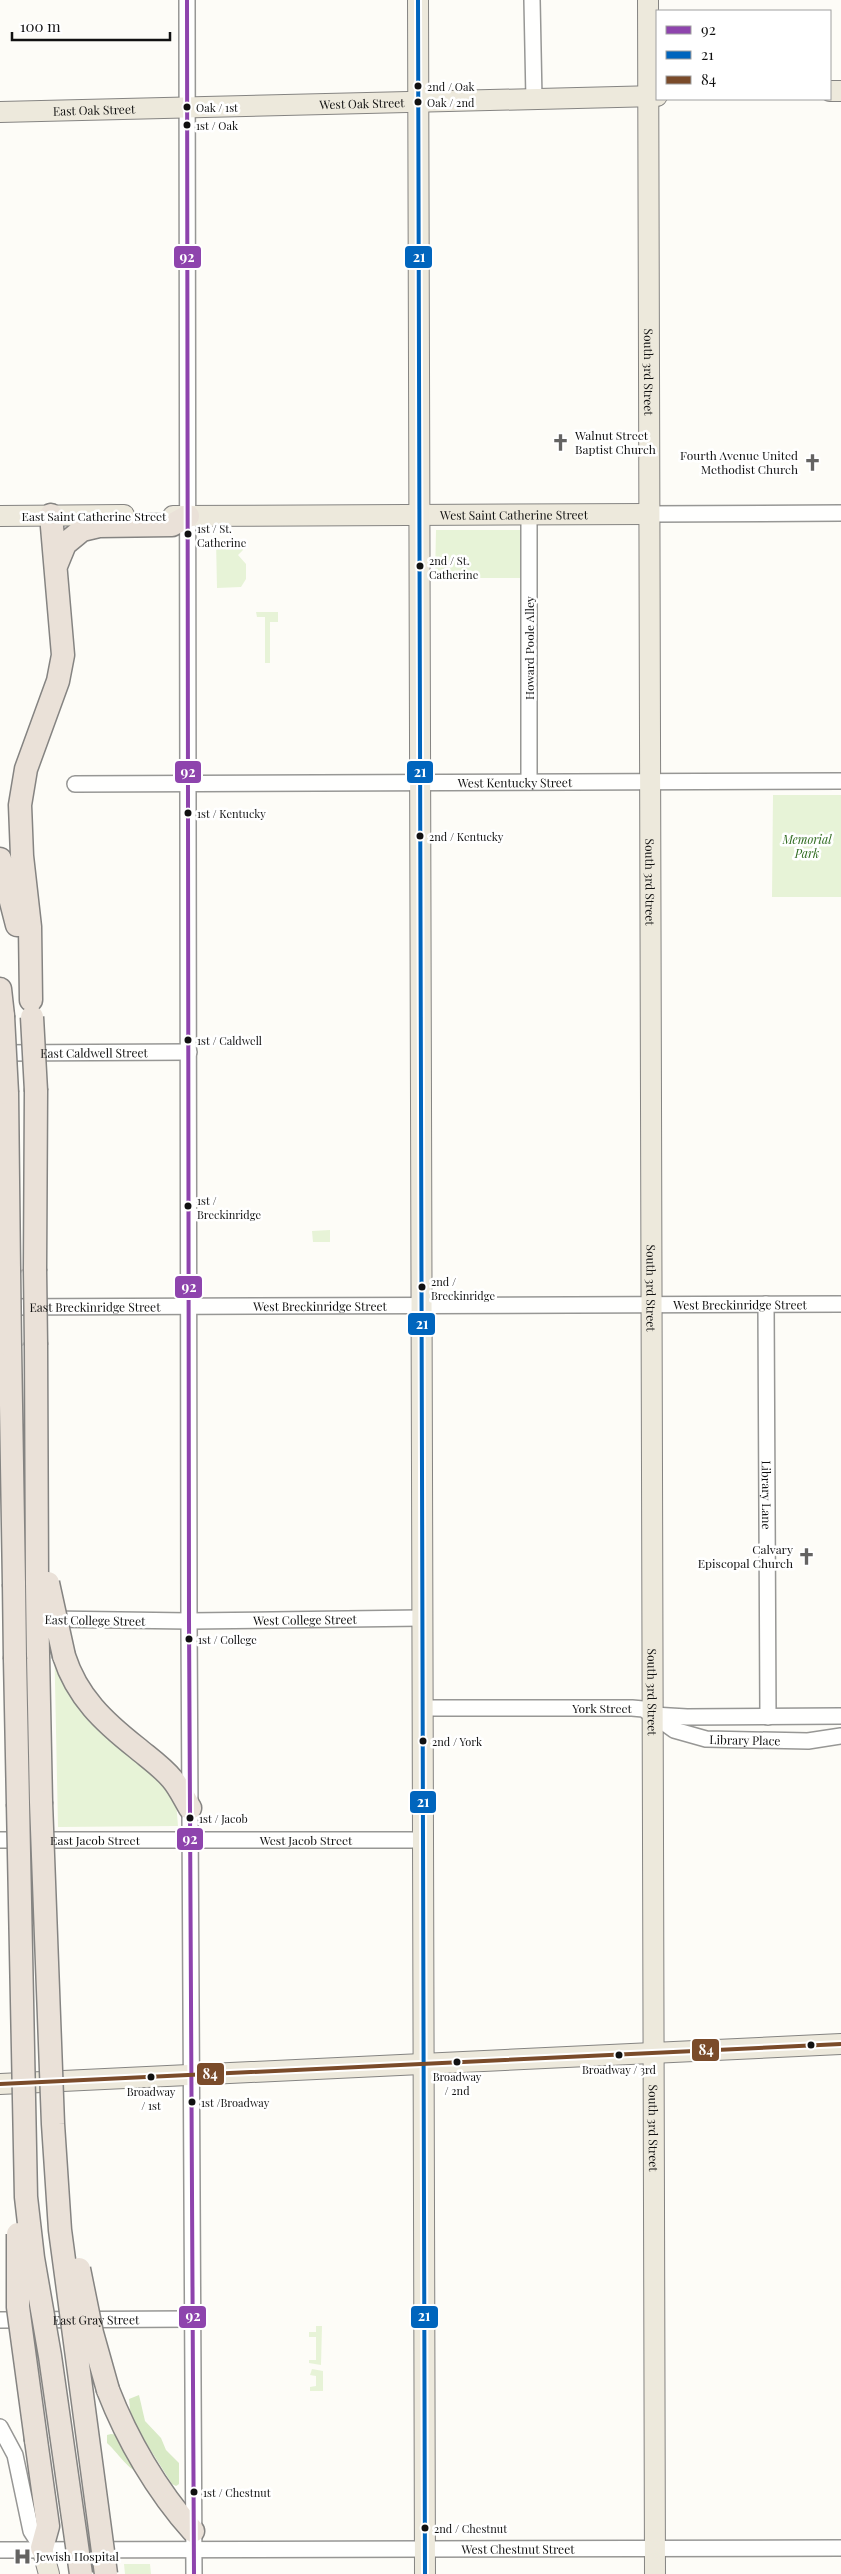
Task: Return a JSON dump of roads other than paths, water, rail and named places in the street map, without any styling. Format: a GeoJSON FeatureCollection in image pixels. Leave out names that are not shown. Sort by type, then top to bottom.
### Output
{"type":"FeatureCollection","features":[{"type":"Feature","properties":{"kind":"highway"},"geometry":{"type":"LineString","coordinates":[[19,899],[22,782],[61,670],[64,647],[51,515]]}},
{"type":"Feature","properties":{"kind":"highway"},"geometry":{"type":"LineString","coordinates":[[56,566],[65,544],[82,530],[99,526],[172,525],[188,516]]}},
{"type":"Feature","properties":{"kind":"highway"},"geometry":{"type":"LineString","coordinates":[[0,859],[30,927],[36,1091],[37,1503],[43,1583],[38,1655],[53,2124],[60,2230],[106,2574]]}},
{"type":"Feature","properties":{"kind":"highway"},"geometry":{"type":"LineString","coordinates":[[0,989],[7,1093],[26,2197],[32,2258],[50,2356],[81,2574]]}},
{"type":"Feature","properties":{"kind":"highway"},"geometry":{"type":"LineString","coordinates":[[0,1562],[12,1414]]}},
{"type":"Feature","properties":{"kind":"highway"},"geometry":{"type":"LineString","coordinates":[[43,1583],[69,1672],[94,1710],[112,1728],[161,1768],[177,1786],[190,1808]]}},
{"type":"Feature","properties":{"kind":"highway"},"geometry":{"type":"LineString","coordinates":[[24,2103],[18,2225],[18,2307],[48,2526],[42,2548]]}},
{"type":"Feature","properties":{"kind":"highway"},"geometry":{"type":"LineString","coordinates":[[53,2124],[84,2294],[108,2390],[128,2436],[193,2540]]}},
{"type":"Feature","properties":{"kind":"main road"},"geometry":{"type":"LineString","coordinates":[[418,0],[421,1840],[423,2548],[425,2574]]}},
{"type":"Feature","properties":{"kind":"main road","name":"South 3rd Street"},"geometry":{"type":"LineString","coordinates":[[648,0],[653,96],[649,514],[649,782],[655,2574]]}},
{"type":"Feature","properties":{"kind":"main road","name":"West Oak Street"},"geometry":{"type":"LineString","coordinates":[[187,107],[653,96]]}},
{"type":"Feature","properties":{"kind":"main road","name":"East Oak Street"},"geometry":{"type":"LineString","coordinates":[[0,112],[187,107]]}},
{"type":"Feature","properties":{"kind":"main road","name":"West Saint Catherine Street"},"geometry":{"type":"LineString","coordinates":[[188,516],[649,514]]}},
{"type":"Feature","properties":{"kind":"main road","name":"East Saint Catherine Street"},"geometry":{"type":"LineString","coordinates":[[0,516],[188,516]]}},
{"type":"Feature","properties":{"kind":"main road"},"geometry":{"type":"LineString","coordinates":[[0,2084],[841,2044]]}},
{"type":"Feature","properties":{"kind":"main road"},"geometry":{"type":"LineString","coordinates":[[42,2548],[49,2574]]}},
{"type":"Feature","properties":{"kind":"street"},"geometry":{"type":"LineString","coordinates":[[187,0],[189,1621],[194,2574]]}},
{"type":"Feature","properties":{"kind":"street"},"geometry":{"type":"LineString","coordinates":[[532,0],[534,99]]}},
{"type":"Feature","properties":{"kind":"street","name":"West Saint Catherine Street"},"geometry":{"type":"LineString","coordinates":[[649,514],[841,513]]}},
{"type":"Feature","properties":{"kind":"street","name":"Howard Poole Alley"},"geometry":{"type":"LineString","coordinates":[[529,782],[530,514]]}},
{"type":"Feature","properties":{"kind":"street","name":"West Kentucky Street"},"geometry":{"type":"LineString","coordinates":[[74,784],[841,781]]}},
{"type":"Feature","properties":{"kind":"street","name":"East Caldwell Street"},"geometry":{"type":"LineString","coordinates":[[0,1053],[189,1052]]}},
{"type":"Feature","properties":{"kind":"street","name":"Library Lane"},"geometry":{"type":"LineString","coordinates":[[766,1304],[768,1717]]}},
{"type":"Feature","properties":{"kind":"street","name":"West Breckinridge Street"},"geometry":{"type":"LineString","coordinates":[[189,1306],[841,1304]]}},
{"type":"Feature","properties":{"kind":"street","name":"East Breckinridge Street"},"geometry":{"type":"LineString","coordinates":[[0,1306],[189,1306]]}},
{"type":"Feature","properties":{"kind":"street","name":"West College Street"},"geometry":{"type":"LineString","coordinates":[[189,1621],[421,1618]]}},
{"type":"Feature","properties":{"kind":"street","name":"East College Street"},"geometry":{"type":"LineString","coordinates":[[0,1619],[189,1621]]}},
{"type":"Feature","properties":{"kind":"street","name":"York Street"},"geometry":{"type":"LineString","coordinates":[[421,1708],[632,1708],[642,1709],[653,1715],[841,1716]]}},
{"type":"Feature","properties":{"kind":"street","name":"Library Place"},"geometry":{"type":"LineString","coordinates":[[653,1715],[674,1730],[706,1739],[808,1741],[841,1736]]}},
{"type":"Feature","properties":{"kind":"street","name":"East Jacob Street"},"geometry":{"type":"LineString","coordinates":[[0,1840],[191,1840]]}},
{"type":"Feature","properties":{"kind":"street","name":"West Jacob Street"},"geometry":{"type":"LineString","coordinates":[[191,1840],[421,1840]]}},
{"type":"Feature","properties":{"kind":"street","name":"East Gray Street"},"geometry":{"type":"LineString","coordinates":[[0,2320],[192,2319]]}},
{"type":"Feature","properties":{"kind":"street"},"geometry":{"type":"LineString","coordinates":[[0,2428],[15,2455],[31,2531],[42,2548]]}},
{"type":"Feature","properties":{"kind":"street","name":"West Chestnut Street"},"geometry":{"type":"LineString","coordinates":[[0,2550],[193,2540],[423,2548],[841,2548]]}},
{"type":"Feature","properties":{"kind":"place","name":"2nd / Oak"},"geometry":{"type":"Point","coordinates":[418,86]}},
{"type":"Feature","properties":{"kind":"place","name":"Oak / 2nd"},"geometry":{"type":"Point","coordinates":[418,102]}},
{"type":"Feature","properties":{"kind":"place","name":"Oak / 1st"},"geometry":{"type":"Point","coordinates":[187,107]}},
{"type":"Feature","properties":{"kind":"place","name":"1st / Oak"},"geometry":{"type":"Point","coordinates":[187,125]}},
{"type":"Feature","properties":{"kind":"place","name":"Walnut Street Baptist Church"},"geometry":{"type":"Point","coordinates":[561,442]}},
{"type":"Feature","properties":{"kind":"place","name":"Fourth Avenue United Methodist Church"},"geometry":{"type":"Point","coordinates":[812,462]}},
{"type":"Feature","properties":{"kind":"place","name":"1st / St. Catherine"},"geometry":{"type":"Point","coordinates":[188,534]}},
{"type":"Feature","properties":{"kind":"place","name":"2nd / St. Catherine"},"geometry":{"type":"Point","coordinates":[420,566]}},
{"type":"Feature","properties":{"kind":"place","name":"1st / Kentucky"},"geometry":{"type":"Point","coordinates":[188,813]}},
{"type":"Feature","properties":{"kind":"place","name":"2nd / Kentucky"},"geometry":{"type":"Point","coordinates":[420,836]}},
{"type":"Feature","properties":{"kind":"place","name":"1st / Caldwell"},"geometry":{"type":"Point","coordinates":[188,1040]}},
{"type":"Feature","properties":{"kind":"place","name":"1st / Breckinridge"},"geometry":{"type":"Point","coordinates":[188,1206]}},
{"type":"Feature","properties":{"kind":"place","name":"2nd / Breckinridge"},"geometry":{"type":"Point","coordinates":[422,1287]}},
{"type":"Feature","properties":{"kind":"place","name":"Calvary Episcopal Church"},"geometry":{"type":"Point","coordinates":[807,1556]}},
{"type":"Feature","properties":{"kind":"place","name":"1st / College"},"geometry":{"type":"Point","coordinates":[189,1639]}},
{"type":"Feature","properties":{"kind":"place","name":"2nd / York"},"geometry":{"type":"Point","coordinates":[423,1741]}},
{"type":"Feature","properties":{"kind":"place","name":"1st / Jacob"},"geometry":{"type":"Point","coordinates":[190,1818]}},
{"type":"Feature","properties":{"kind":"place","name":"Broadway / 3rd"},"geometry":{"type":"Point","coordinates":[619,2055]}},
{"type":"Feature","properties":{"kind":"place","name":"Broadway / 2nd"},"geometry":{"type":"Point","coordinates":[457,2062]}},
{"type":"Feature","properties":{"kind":"place","name":"Broadway / 1st"},"geometry":{"type":"Point","coordinates":[151,2077]}},
{"type":"Feature","properties":{"kind":"place","name":"1st /Broadway"},"geometry":{"type":"Point","coordinates":[192,2102]}},
{"type":"Feature","properties":{"kind":"place","name":"1st / Chestnut"},"geometry":{"type":"Point","coordinates":[194,2492]}},
{"type":"Feature","properties":{"kind":"place","name":"2nd / Chestnut"},"geometry":{"type":"Point","coordinates":[425,2528]}},
{"type":"Feature","properties":{"kind":"place","name":"Jewish Hospital"},"geometry":{"type":"Point","coordinates":[22,2556]}},
{"type":"Feature","properties":{"kind":"park label","name":"Memorial Park"},"geometry":{"type":"Point","coordinates":[807,846]}}]}
